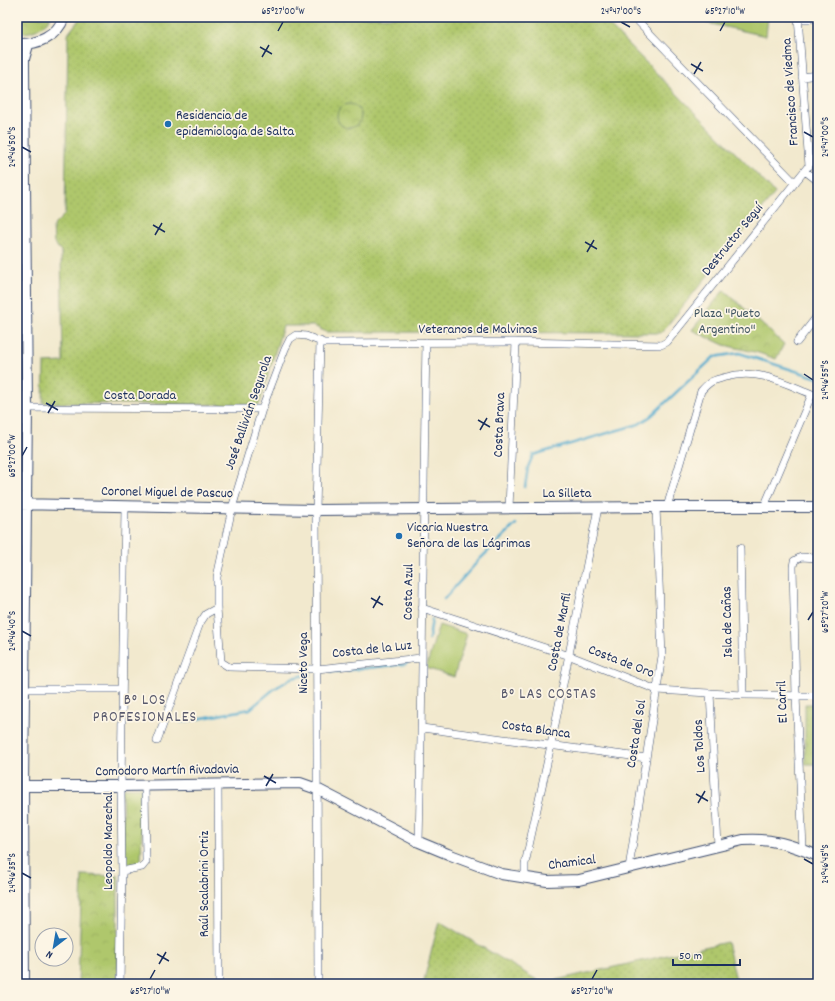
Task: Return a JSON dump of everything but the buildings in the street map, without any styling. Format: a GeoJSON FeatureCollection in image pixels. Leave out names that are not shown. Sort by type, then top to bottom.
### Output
{"type":"FeatureCollection","features":[{"type":"Feature","properties":{"kind":"street"},"geometry":{"type":"LineString","coordinates":[[17,44],[28,45],[42,41],[54,33],[63,22],[64,17]]}},
{"type":"Feature","properties":{"kind":"street"},"geometry":{"type":"LineString","coordinates":[[634,17],[795,183]]}},
{"type":"Feature","properties":{"kind":"street"},"geometry":{"type":"LineString","coordinates":[[798,18],[818,18]]}},
{"type":"Feature","properties":{"kind":"street","name":"Francisco de Viedma"},"geometry":{"type":"LineString","coordinates":[[798,18],[807,168]]}},
{"type":"Feature","properties":{"kind":"street"},"geometry":{"type":"LineString","coordinates":[[24,984],[20,896],[22,408],[21,254],[24,69],[28,45]]}},
{"type":"Feature","properties":{"kind":"street"},"geometry":{"type":"LineString","coordinates":[[802,77],[818,75]]}},
{"type":"Feature","properties":{"kind":"street","name":"Destructor Seguí"},"geometry":{"type":"LineString","coordinates":[[667,342],[818,154]]}},
{"type":"Feature","properties":{"kind":"street"},"geometry":{"type":"LineString","coordinates":[[807,168],[818,181]]}},
{"type":"Feature","properties":{"kind":"street"},"geometry":{"type":"LineString","coordinates":[[797,342],[818,315]]}},
{"type":"Feature","properties":{"kind":"street","name":"Veteranos de Malvinas"},"geometry":{"type":"LineString","coordinates":[[290,340],[296,335],[306,336],[324,343],[516,342],[661,346],[667,342]]}},
{"type":"Feature","properties":{"kind":"street","name":"José Ballivián Segurola"},"geometry":{"type":"LineString","coordinates":[[217,608],[217,577],[232,508],[262,409],[285,349],[290,340]]}},
{"type":"Feature","properties":{"kind":"street","name":"Niceto Vega"},"geometry":{"type":"LineString","coordinates":[[318,984],[316,510],[320,341]]}},
{"type":"Feature","properties":{"kind":"street","name":"Costa Azul"},"geometry":{"type":"LineString","coordinates":[[419,842],[422,728],[421,658],[426,342]]}},
{"type":"Feature","properties":{"kind":"street","name":"Costa Brava"},"geometry":{"type":"LineString","coordinates":[[509,508],[516,342]]}},
{"type":"Feature","properties":{"kind":"street"},"geometry":{"type":"LineString","coordinates":[[667,508],[700,391],[709,382],[734,375],[752,374],[767,377],[815,394],[764,507]]}},
{"type":"Feature","properties":{"kind":"street","name":"Costa Dorada"},"geometry":{"type":"LineString","coordinates":[[22,408],[262,409]]}},
{"type":"Feature","properties":{"kind":"street","name":"Coronel Miguel de Pascuo"},"geometry":{"type":"LineString","coordinates":[[21,504],[316,510]]}},
{"type":"Feature","properties":{"kind":"street","name":"Leopoldo Marechal"},"geometry":{"type":"LineString","coordinates":[[120,984],[125,506]]}},
{"type":"Feature","properties":{"kind":"street","name":"Costa del Sol"},"geometry":{"type":"LineString","coordinates":[[629,868],[662,656],[656,507]]}},
{"type":"Feature","properties":{"kind":"street","name":"La Silleta"},"geometry":{"type":"LineString","coordinates":[[316,510],[423,508],[818,507]]}},
{"type":"Feature","properties":{"kind":"street","name":"Costa de Marfil"},"geometry":{"type":"LineString","coordinates":[[525,878],[525,864],[551,745],[598,508]]}},
{"type":"Feature","properties":{"kind":"street","name":"Isla de Cañas"},"geometry":{"type":"LineString","coordinates":[[740,548],[743,695]]}},
{"type":"Feature","properties":{"kind":"street","name":"El Carril"},"geometry":{"type":"LineString","coordinates":[[803,849],[796,696],[793,567],[794,561],[800,557],[818,558]]}},
{"type":"Feature","properties":{"kind":"street"},"geometry":{"type":"LineString","coordinates":[[157,741],[200,623],[206,614],[217,608]]}},
{"type":"Feature","properties":{"kind":"street","name":"Costa de la Luz"},"geometry":{"type":"LineString","coordinates":[[217,608],[221,662],[230,667],[317,669],[421,658]]}},
{"type":"Feature","properties":{"kind":"street","name":"Costa de Oro"},"geometry":{"type":"LineString","coordinates":[[422,608],[569,656],[657,690],[743,695],[818,696]]}},
{"type":"Feature","properties":{"kind":"street"},"geometry":{"type":"LineString","coordinates":[[21,689],[122,689]]}},
{"type":"Feature","properties":{"kind":"street","name":"Los Toldos"},"geometry":{"type":"LineString","coordinates":[[710,693],[718,846]]}},
{"type":"Feature","properties":{"kind":"street","name":"Costa Blanca"},"geometry":{"type":"LineString","coordinates":[[422,728],[646,758]]}},
{"type":"Feature","properties":{"kind":"street","name":"Comodoro Martín Rivadavia"},"geometry":{"type":"LineString","coordinates":[[20,786],[145,786],[300,783],[317,789]]}},
{"type":"Feature","properties":{"kind":"street","name":"Raúl Scalabrini Ortiz"},"geometry":{"type":"LineString","coordinates":[[218,784],[219,984]]}},
{"type":"Feature","properties":{"kind":"street"},"geometry":{"type":"LineString","coordinates":[[122,871],[142,867],[146,862],[145,786]]}},
{"type":"Feature","properties":{"kind":"street","name":"Chamical"},"geometry":{"type":"LineString","coordinates":[[317,789],[419,842],[448,854],[500,874],[547,882],[579,880],[743,840],[761,839],[774,841],[803,849],[818,856]]}},
{"type":"Feature","properties":{"kind":"green space"},"geometry":{"type":"Polygon","coordinates":[[[17,17],[51,17],[44,25],[32,32],[17,33],[17,17]]]}},
{"type":"Feature","properties":{"kind":"green space"},"geometry":{"type":"Polygon","coordinates":[[[81,17],[601,17],[775,193],[661,333],[326,332],[314,326],[283,326],[259,405],[43,403],[44,363],[63,362],[61,251],[54,243],[53,226],[65,214],[68,34],[81,17]]]}},
{"type":"Feature","properties":{"kind":"green space"},"geometry":{"type":"Polygon","coordinates":[[[680,17],[768,17],[766,36],[680,17]]]}},
{"type":"Feature","properties":{"kind":"green space"},"geometry":{"type":"Polygon","coordinates":[[[349,104],[357,108],[361,116],[357,124],[349,128],[341,124],[337,116],[341,108],[349,104]]]}},
{"type":"Feature","properties":{"kind":"green space","name":"Plaza \"Pueto Argentino\""},"geometry":{"type":"Polygon","coordinates":[[[724,290],[784,344],[776,359],[759,353],[724,345],[692,330],[724,290]]]}},
{"type":"Feature","properties":{"kind":"green space"},"geometry":{"type":"Polygon","coordinates":[[[439,625],[467,634],[454,677],[426,668],[439,625]]]}},
{"type":"Feature","properties":{"kind":"green space"},"geometry":{"type":"Polygon","coordinates":[[[805,704],[818,704],[818,764],[805,764],[805,704]]]}},
{"type":"Feature","properties":{"kind":"green space"},"geometry":{"type":"Polygon","coordinates":[[[143,787],[141,863],[124,867],[122,788],[143,787]]]}},
{"type":"Feature","properties":{"kind":"green space"},"geometry":{"type":"Polygon","coordinates":[[[82,875],[118,876],[118,984],[78,984],[82,875]]]}},
{"type":"Feature","properties":{"kind":"green space"},"geometry":{"type":"Polygon","coordinates":[[[18,900],[19,984],[17,984],[17,901],[18,900]]]}},
{"type":"Feature","properties":{"kind":"green space"},"geometry":{"type":"Polygon","coordinates":[[[439,921],[542,983],[727,942],[737,984],[423,984],[439,921]]]}},
{"type":"Feature","properties":{"kind":"waterway"},"geometry":{"type":"LineString","coordinates":[[525,487],[528,467],[533,455],[639,424],[651,416],[714,357],[739,353],[818,378]]}},
{"type":"Feature","properties":{"kind":"waterway"},"geometry":{"type":"LineString","coordinates":[[444,599],[480,559],[516,524]]}},
{"type":"Feature","properties":{"kind":"waterway"},"geometry":{"type":"LineString","coordinates":[[429,639],[432,619]]}},
{"type":"Feature","properties":{"kind":"waterway"},"geometry":{"type":"LineString","coordinates":[[331,672],[405,664],[408,662]]}},
{"type":"Feature","properties":{"kind":"waterway"},"geometry":{"type":"LineString","coordinates":[[181,722],[250,709],[274,689],[292,678],[310,674]]}},
{"type":"Feature","properties":{"kind":"place","name":"Residencia de epidemiología de Salta"},"geometry":{"type":"Point","coordinates":[168,124]}},
{"type":"Feature","properties":{"kind":"place","name":"Vicaria Nuestra Señora de las Lágrimas"},"geometry":{"type":"Point","coordinates":[399,536]}},
{"type":"Feature","properties":{"kind":"district","name":"B° LAS COSTAS"},"geometry":{"type":"Point","coordinates":[549,695]}},
{"type":"Feature","properties":{"kind":"district","name":"B° LOS PROFESIONALES"},"geometry":{"type":"Point","coordinates":[145,710]}}]}
